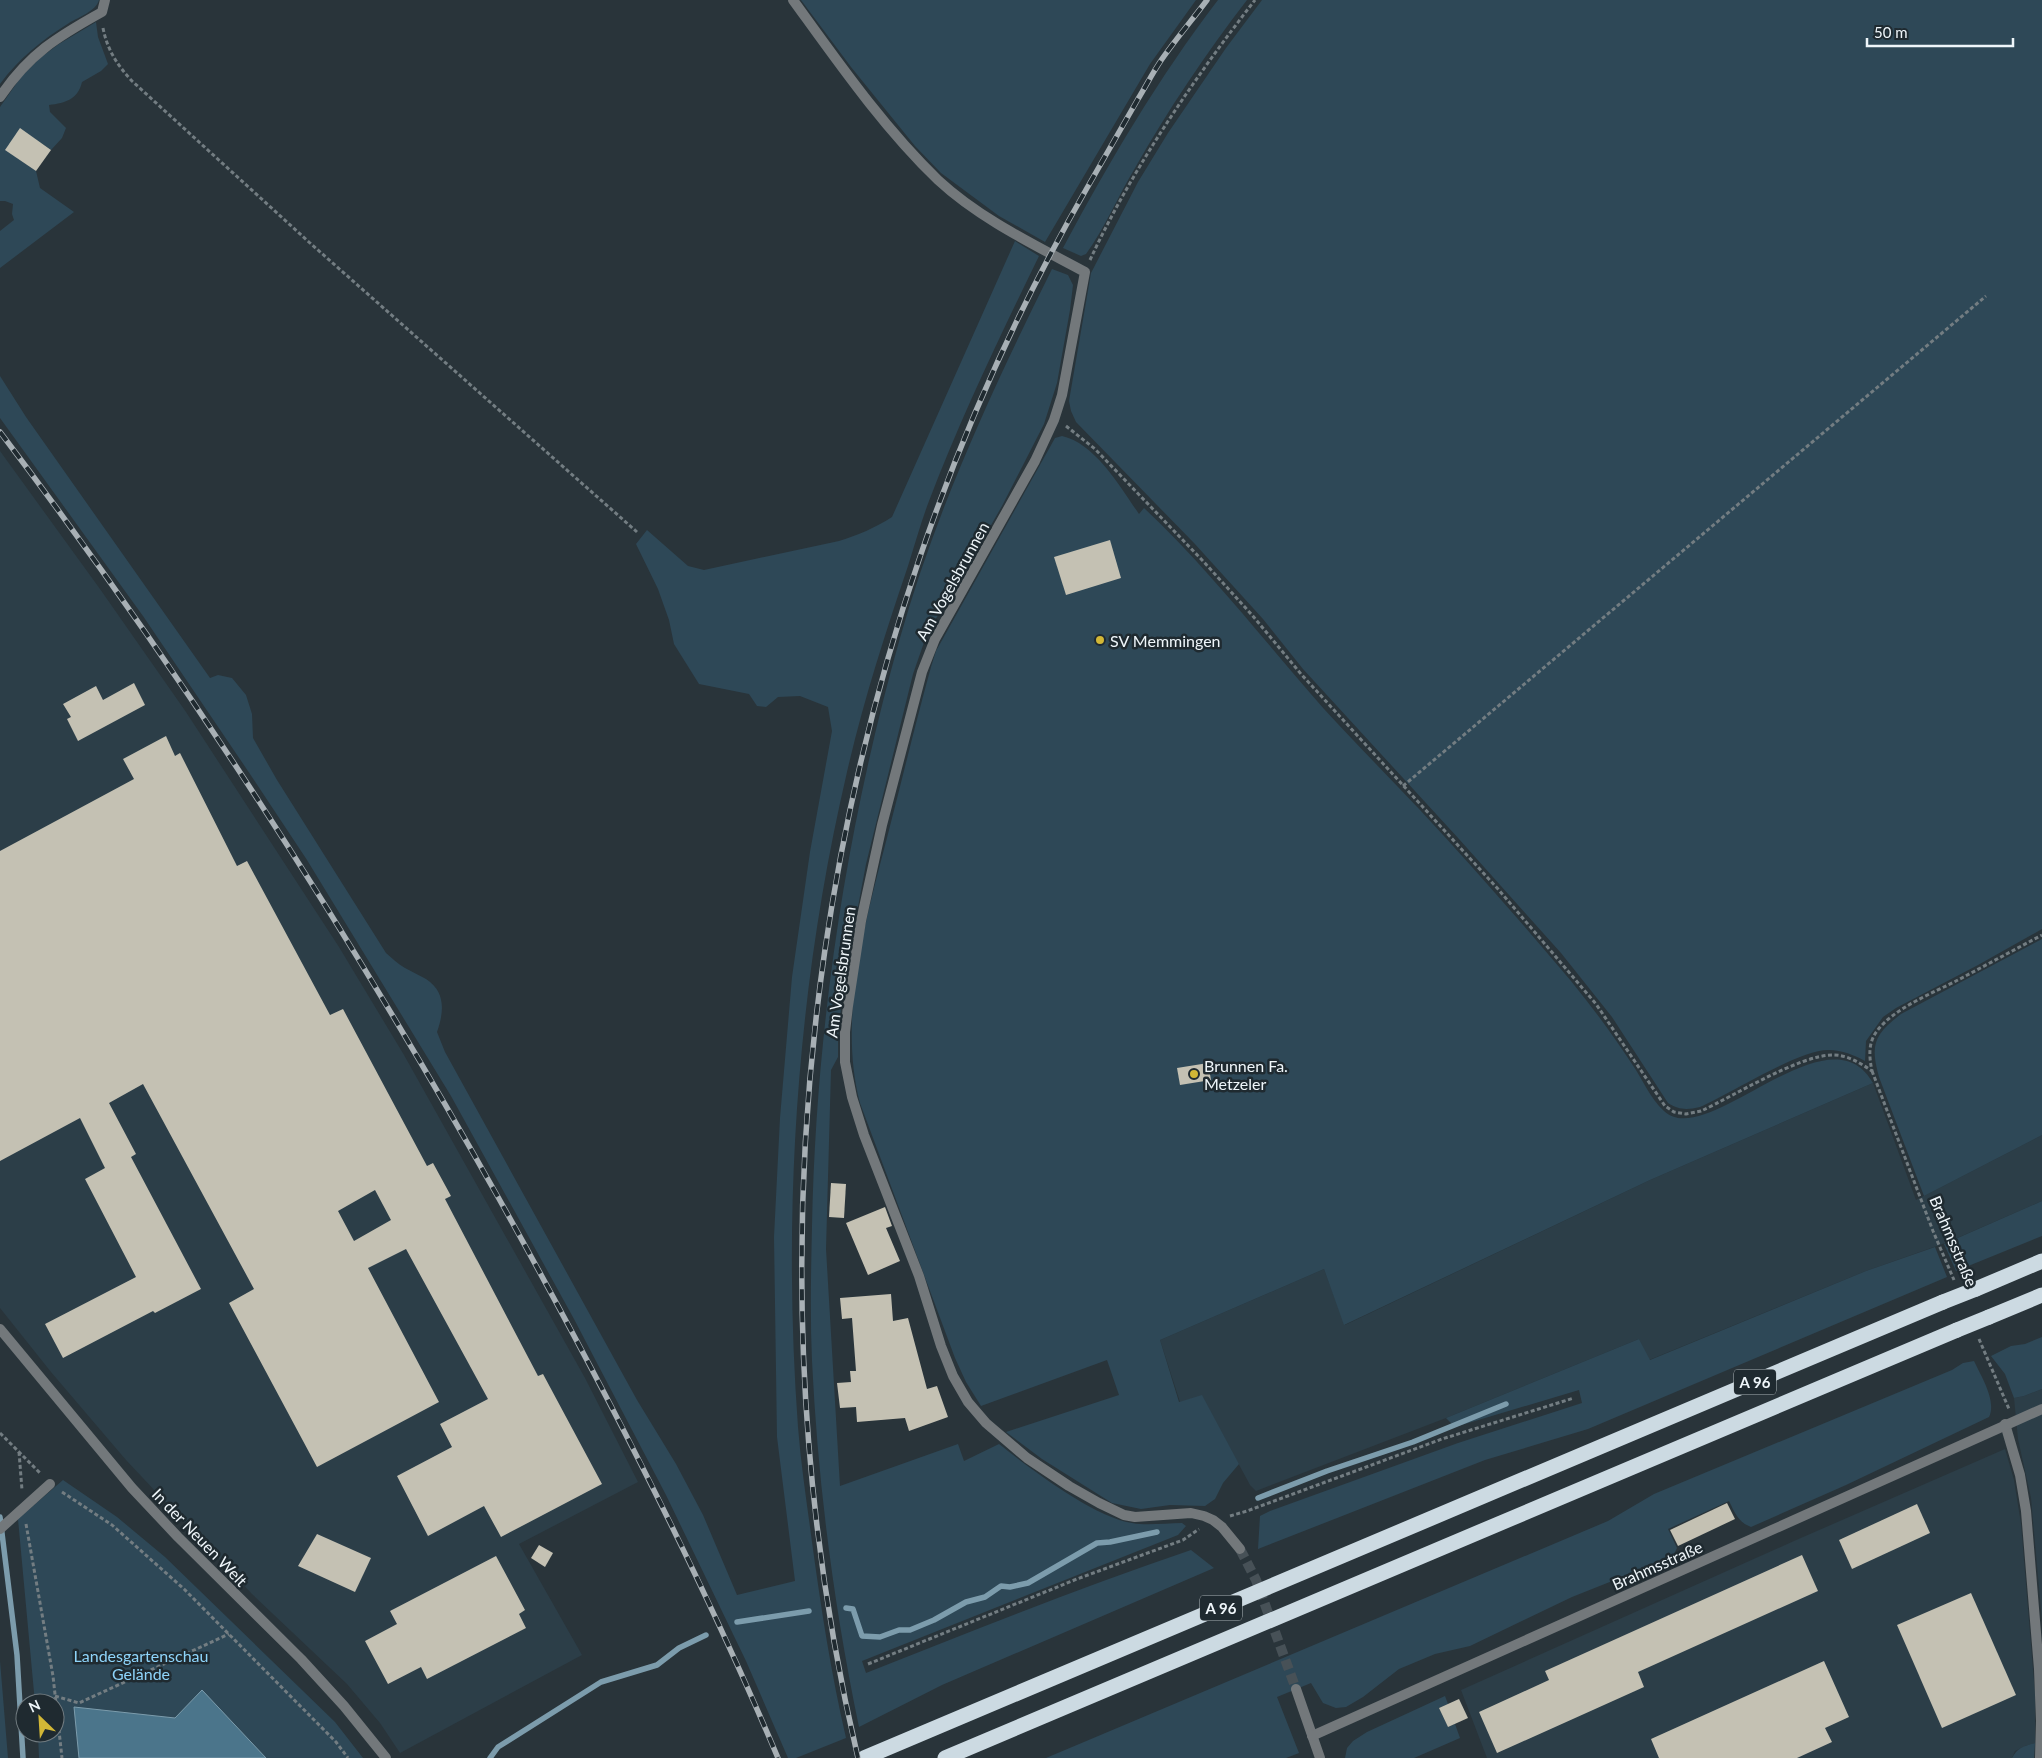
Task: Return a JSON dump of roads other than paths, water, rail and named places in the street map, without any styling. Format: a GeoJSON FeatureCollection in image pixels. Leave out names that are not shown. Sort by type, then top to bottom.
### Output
{"type":"FeatureCollection","features":[{"type":"Feature","properties":{"kind":"highway","name":"A 96"},"geometry":{"type":"LineString","coordinates":[[870,1756],[2042,1261]]}},
{"type":"Feature","properties":{"kind":"highway","name":"A 96"},"geometry":{"type":"LineString","coordinates":[[945,1758],[2042,1295]]}},
{"type":"Feature","properties":{"kind":"street"},"geometry":{"type":"LineString","coordinates":[[0,97],[18,73],[43,48],[102,12],[105,0]]}},
{"type":"Feature","properties":{"kind":"street","name":"Am Vogelsbrunnen"},"geometry":{"type":"LineString","coordinates":[[793,0],[887,123],[939,180],[981,213],[1085,272],[1062,396],[1054,420],[1035,461],[935,639],[922,672],[882,825],[861,920],[851,979],[845,1032],[846,1071],[852,1097],[861,1128],[919,1276],[941,1346],[968,1402],[986,1423],[1027,1458],[1099,1503],[1124,1515],[1135,1517],[1191,1513],[1204,1516],[1214,1520],[1240,1549]]}},
{"type":"Feature","properties":{"kind":"street","name":"In der Neuen Welt"},"geometry":{"type":"LineString","coordinates":[[0,1329],[132,1488],[178,1538],[307,1666],[344,1706],[386,1758]]}},
{"type":"Feature","properties":{"kind":"street","name":"Brahmsstraße"},"geometry":{"type":"LineString","coordinates":[[1312,1736],[2042,1409]]}},
{"type":"Feature","properties":{"kind":"street"},"geometry":{"type":"LineString","coordinates":[[2010,1423],[2026,1511],[2039,1669],[2040,1758]]}},
{"type":"Feature","properties":{"kind":"street"},"geometry":{"type":"LineString","coordinates":[[0,1529],[50,1484]]}},
{"type":"Feature","properties":{"kind":"street"},"geometry":{"type":"LineString","coordinates":[[1296,1688],[1320,1758]]}},
{"type":"Feature","properties":{"kind":"waterway"},"geometry":{"type":"LineString","coordinates":[[1258,1498],[1327,1471],[1413,1442],[1506,1404]]}},
{"type":"Feature","properties":{"kind":"waterway"},"geometry":{"type":"LineString","coordinates":[[0,1517],[17,1655],[23,1758]]}},
{"type":"Feature","properties":{"kind":"waterway"},"geometry":{"type":"LineString","coordinates":[[846,1608],[853,1609],[862,1636],[880,1637],[899,1630],[910,1630],[934,1620],[966,1602],[985,1597],[1001,1586],[1010,1587],[1028,1583],[1097,1543],[1157,1532]]}},
{"type":"Feature","properties":{"kind":"waterway"},"geometry":{"type":"LineString","coordinates":[[737,1622],[809,1611]]}},
{"type":"Feature","properties":{"kind":"waterway"},"geometry":{"type":"LineString","coordinates":[[490,1758],[498,1747],[601,1682],[657,1665],[679,1648],[706,1635]]}},
{"type":"Feature","properties":{"kind":"tunnel"},"geometry":{"type":"LineString","coordinates":[[1240,1549],[1256,1580],[1296,1689]]}},
{"type":"Feature","properties":{"kind":"railway"},"geometry":{"type":"LineString","coordinates":[[858,1758],[821,1558],[804,1356],[805,1153],[825,951],[863,752],[920,557],[995,368],[1087,188],[1138,99],[1162,59],[1207,0]]}},
{"type":"Feature","properties":{"kind":"railway"},"geometry":{"type":"LineString","coordinates":[[0,432],[134,617],[262,806],[383,1000],[441,1098],[536,1265],[646,1474],[681,1544],[778,1758]]}},
{"type":"Feature","properties":{"kind":"place","name":"SV Memmingen"},"geometry":{"type":"Point","coordinates":[1100,640]}},
{"type":"Feature","properties":{"kind":"place","name":"Brunnen Fa. Metzeler"},"geometry":{"type":"Point","coordinates":[1194,1074]}},
{"type":"Feature","properties":{"kind":"park label","name":"Landesgartenschau Gelände"},"geometry":{"type":"Point","coordinates":[141,1664]}}]}
